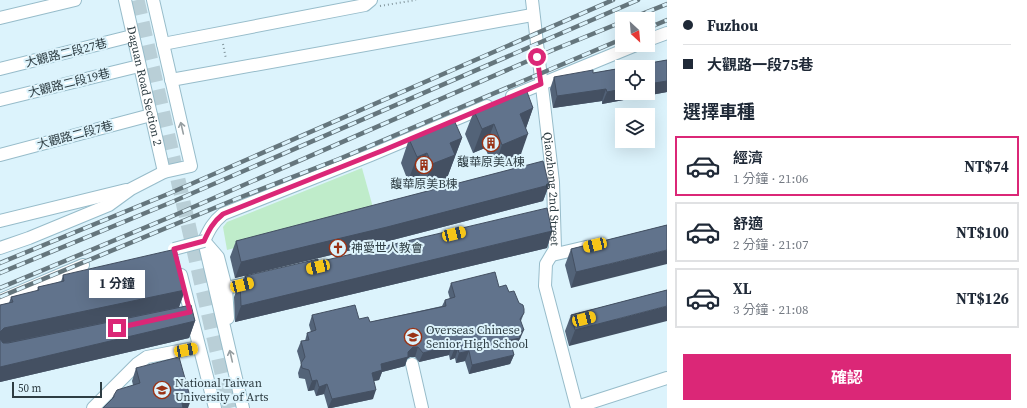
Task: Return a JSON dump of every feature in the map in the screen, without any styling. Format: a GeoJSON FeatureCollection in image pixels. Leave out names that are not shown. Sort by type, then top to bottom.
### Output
{"type":"FeatureCollection","features":[{"type":"Feature","properties":{"kind":"street"},"geometry":{"type":"LineString","coordinates":[[0,18],[74,0]]}},
{"type":"Feature","properties":{"kind":"street","name":"Daguan Road Section 2"},"geometry":{"type":"LineString","coordinates":[[125,0],[164,172]]}},
{"type":"Feature","properties":{"kind":"street"},"geometry":{"type":"LineString","coordinates":[[0,248],[29,238],[109,205],[131,189],[164,172],[191,166],[153,0]]}},
{"type":"Feature","properties":{"kind":"street","name":"Qiaozhong 2nd Street"},"geometry":{"type":"LineString","coordinates":[[532,0],[532,15],[553,182],[555,249],[546,264],[545,286],[559,325],[577,407]]}},
{"type":"Feature","properties":{"kind":"street"},"geometry":{"type":"LineString","coordinates":[[163,44],[373,3]]}},
{"type":"Feature","properties":{"kind":"street"},"geometry":{"type":"LineString","coordinates":[[171,80],[532,15]]}},
{"type":"Feature","properties":{"kind":"street"},"geometry":{"type":"LineString","coordinates":[[655,37],[667,32]]}},
{"type":"Feature","properties":{"kind":"street","name":"大觀路二段27巷"},"geometry":{"type":"LineString","coordinates":[[0,69],[132,36]]}},
{"type":"Feature","properties":{"kind":"street"},"geometry":{"type":"LineString","coordinates":[[243,408],[204,241],[214,221],[223,214],[365,158],[619,52]]}},
{"type":"Feature","properties":{"kind":"street","name":"大觀路二段19巷"},"geometry":{"type":"LineString","coordinates":[[0,100],[139,66]]}},
{"type":"Feature","properties":{"kind":"street","name":"大觀路二段7巷"},"geometry":{"type":"LineString","coordinates":[[0,155],[151,115]]}},
{"type":"Feature","properties":{"kind":"street"},"geometry":{"type":"LineString","coordinates":[[0,220],[131,189]]}},
{"type":"Feature","properties":{"kind":"street"},"geometry":{"type":"LineString","coordinates":[[539,212],[554,208]]}},
{"type":"Feature","properties":{"kind":"street"},"geometry":{"type":"LineString","coordinates":[[204,241],[174,249],[215,408]]}},
{"type":"Feature","properties":{"kind":"street"},"geometry":{"type":"LineString","coordinates":[[204,241],[218,257],[226,288],[228,317],[224,326]]}},
{"type":"Feature","properties":{"kind":"street"},"geometry":{"type":"LineString","coordinates":[[552,255],[598,244]]}},
{"type":"Feature","properties":{"kind":"street"},"geometry":{"type":"LineString","coordinates":[[0,300],[83,265]]}},
{"type":"Feature","properties":{"kind":"street"},"geometry":{"type":"LineString","coordinates":[[226,288],[265,279]]}},
{"type":"Feature","properties":{"kind":"street"},"geometry":{"type":"LineString","coordinates":[[175,315],[190,312]]}},
{"type":"Feature","properties":{"kind":"street"},"geometry":{"type":"LineString","coordinates":[[93,408],[137,364],[147,357],[199,347]]}},
{"type":"Feature","properties":{"kind":"street"},"geometry":{"type":"LineString","coordinates":[[412,364],[422,408]]}},
{"type":"Feature","properties":{"kind":"street"},"geometry":{"type":"LineString","coordinates":[[577,407],[667,378]]}},
{"type":"Feature","properties":{"kind":"path"},"geometry":{"type":"LineString","coordinates":[[373,3],[416,0]]}},
{"type":"Feature","properties":{"kind":"path"},"geometry":{"type":"LineString","coordinates":[[221,33],[228,70]]}},
{"type":"Feature","properties":{"kind":"green space"},"geometry":{"type":"Polygon","coordinates":[[[362,168],[374,211],[227,250],[223,227],[227,222],[362,168]]]}},
{"type":"Feature","properties":{"kind":"building"},"geometry":{"type":"Polygon","coordinates":[[[667,60],[667,81],[655,83],[655,62],[667,60]]]}},
{"type":"Feature","properties":{"kind":"building"},"geometry":{"type":"Polygon","coordinates":[[[615,69],[615,90],[607,92],[606,89],[557,96],[554,77],[593,70],[593,73],[615,69]]]}},
{"type":"Feature","properties":{"kind":"building"},"geometry":{"type":"Polygon","coordinates":[[[526,89],[533,108],[520,114],[528,134],[502,145],[494,124],[482,129],[474,111],[526,89]]]}},
{"type":"Feature","properties":{"kind":"building"},"geometry":{"type":"Polygon","coordinates":[[[454,120],[462,138],[450,143],[455,155],[432,164],[427,153],[417,157],[409,139],[454,120]]]}},
{"type":"Feature","properties":{"kind":"building"},"geometry":{"type":"Polygon","coordinates":[[[543,161],[549,185],[387,227],[241,262],[236,241],[543,161]]]}},
{"type":"Feature","properties":{"kind":"building"},"geometry":{"type":"Polygon","coordinates":[[[547,208],[552,231],[241,306],[240,281],[246,279],[245,276],[318,259],[318,262],[547,208]]]}},
{"type":"Feature","properties":{"kind":"building"},"geometry":{"type":"Polygon","coordinates":[[[667,225],[667,250],[576,272],[571,249],[667,225]]]}},
{"type":"Feature","properties":{"kind":"building"},"geometry":{"type":"Polygon","coordinates":[[[176,249],[185,290],[4,328],[0,332],[0,305],[13,302],[11,297],[39,290],[38,287],[64,281],[63,275],[176,249]]]}},
{"type":"Feature","properties":{"kind":"building"},"geometry":{"type":"Polygon","coordinates":[[[495,272],[499,287],[506,285],[509,292],[514,291],[519,303],[523,305],[524,309],[524,313],[520,319],[524,330],[518,331],[520,338],[510,340],[514,355],[472,365],[469,351],[459,353],[458,349],[454,350],[452,345],[423,353],[418,347],[413,347],[408,352],[408,357],[381,364],[382,370],[372,373],[376,390],[332,399],[327,384],[319,387],[317,380],[312,381],[309,370],[302,368],[301,363],[305,357],[301,341],[309,340],[307,333],[316,330],[312,315],[355,305],[359,319],[368,317],[370,322],[446,306],[445,300],[455,297],[451,283],[495,272]]]}},
{"type":"Feature","properties":{"kind":"building"},"geometry":{"type":"Polygon","coordinates":[[[667,290],[667,306],[575,330],[571,315],[667,290]]]}},
{"type":"Feature","properties":{"kind":"building"},"geometry":{"type":"Polygon","coordinates":[[[191,305],[195,321],[0,367],[0,339],[3,343],[8,343],[191,305]]]}},
{"type":"Feature","properties":{"kind":"building","name":"National Taiwan University of Arts"},"geometry":{"type":"Polygon","coordinates":[[[179,357],[191,400],[182,403],[183,408],[103,408],[114,397],[117,390],[140,383],[136,368],[179,357]]]}},
{"type":"Feature","properties":{"kind":"tunnel"},"geometry":{"type":"LineString","coordinates":[[137,0],[230,408]]}},
{"type":"Feature","properties":{"kind":"railway"},"geometry":{"type":"LineString","coordinates":[[0,263],[168,194],[613,0]]}},
{"type":"Feature","properties":{"kind":"railway"},"geometry":{"type":"LineString","coordinates":[[0,273],[172,202],[638,0]]}},
{"type":"Feature","properties":{"kind":"railway"},"geometry":{"type":"LineString","coordinates":[[647,12],[667,4]]}},
{"type":"Feature","properties":{"kind":"railway"},"geometry":{"type":"LineString","coordinates":[[655,25],[667,20]]}},
{"type":"Feature","properties":{"kind":"railway"},"geometry":{"type":"LineString","coordinates":[[0,288],[175,215],[553,50],[615,25]]}},
{"type":"Feature","properties":{"kind":"railway"},"geometry":{"type":"LineString","coordinates":[[0,297],[236,199],[339,159],[615,42]]}},
{"type":"Feature","properties":{"kind":"place","name":"馥華原美A棟"},"geometry":{"type":"Point","coordinates":[491,143]}},
{"type":"Feature","properties":{"kind":"place","name":"馥華原美B棟"},"geometry":{"type":"Point","coordinates":[424,165]}},
{"type":"Feature","properties":{"kind":"place","name":"神愛世人教會"},"geometry":{"type":"Point","coordinates":[338,248]}},
{"type":"Feature","properties":{"kind":"place","name":"Overseas Chinese Senior High School"},"geometry":{"type":"Point","coordinates":[413,337]}},
{"type":"Feature","properties":{"kind":"place","name":"National Taiwan University of Arts"},"geometry":{"type":"Point","coordinates":[162,390]}},
{"type":"Feature","properties":{"kind":"route"},"geometry":{"type":"LineString","coordinates":[[117,328],[190,312],[174,249],[204,241],[214,221],[223,214],[384,150],[541,84],[537,57]]}}]}
